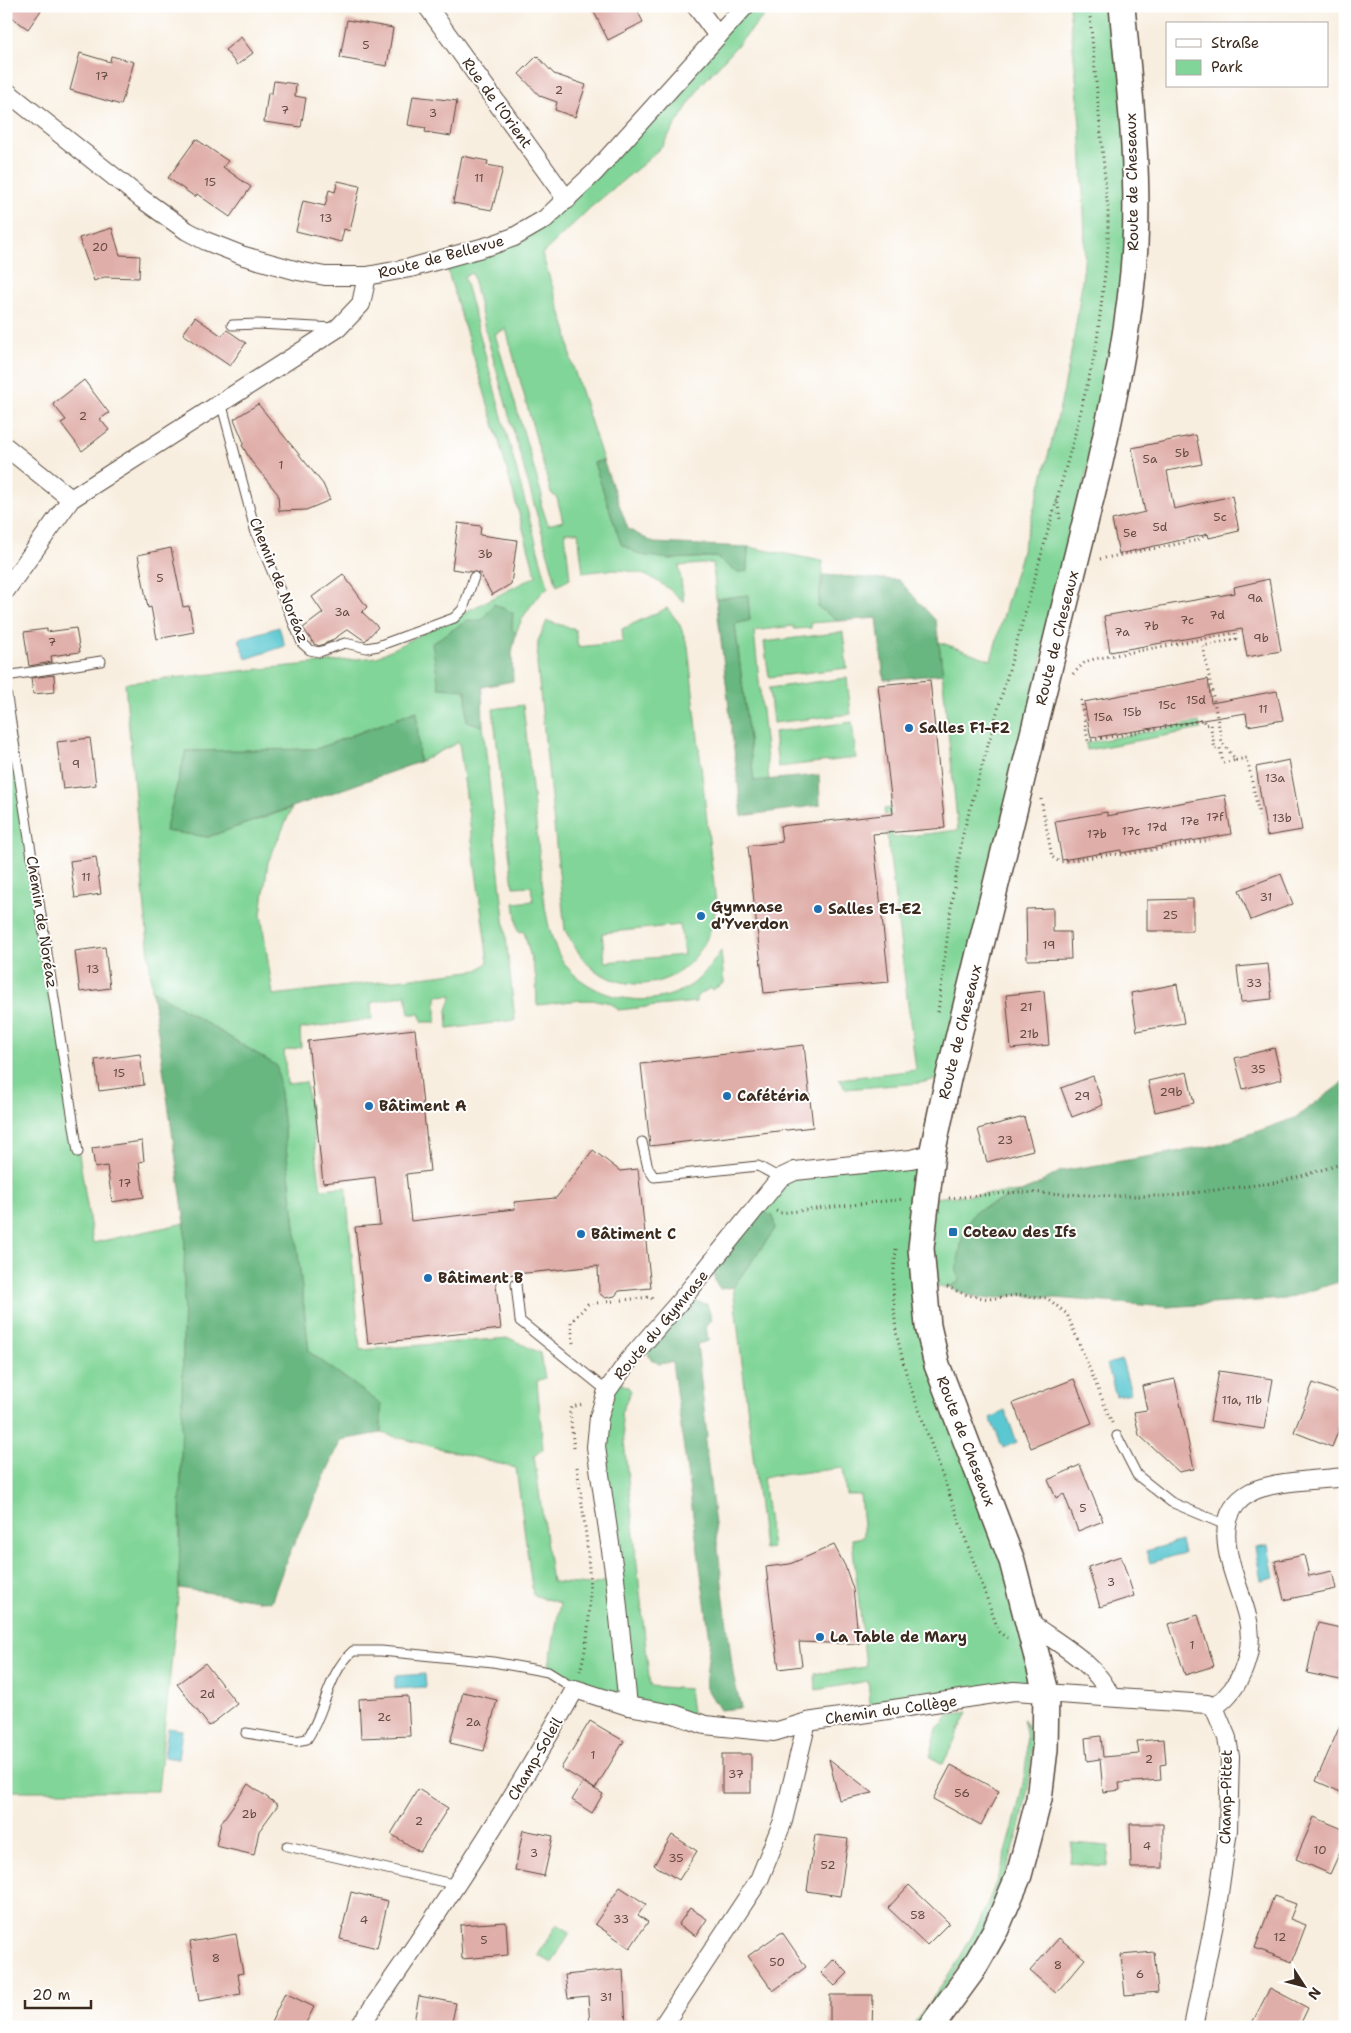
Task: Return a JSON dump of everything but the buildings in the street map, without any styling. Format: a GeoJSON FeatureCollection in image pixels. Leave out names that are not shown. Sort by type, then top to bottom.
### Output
{"type":"FeatureCollection","features":[{"type":"Feature","properties":{"kind":"street","name":"Rue de l'Orient"},"geometry":{"type":"LineString","coordinates":[[427,6],[567,200]]}},
{"type":"Feature","properties":{"kind":"street"},"geometry":{"type":"LineString","coordinates":[[696,6],[718,36]]}},
{"type":"Feature","properties":{"kind":"street","name":"Route de Bellevue"},"geometry":{"type":"LineString","coordinates":[[6,91],[142,199],[187,231],[206,241],[244,256],[298,271],[325,276],[367,276],[410,268],[492,245],[514,236],[545,219],[567,200],[745,6]]}},
{"type":"Feature","properties":{"kind":"street","name":"Route de Cheseaux"},"geometry":{"type":"LineString","coordinates":[[932,2027],[972,1971],[996,1930],[1019,1875],[1039,1799],[1045,1749],[1046,1692],[1012,1561],[937,1365],[928,1326],[921,1248],[932,1154],[948,1079],[1100,462],[1121,363],[1132,282],[1136,207],[1122,6]]}},
{"type":"Feature","properties":{"kind":"street"},"geometry":{"type":"LineString","coordinates":[[6,590],[71,499],[338,328],[361,304],[367,276]]}},
{"type":"Feature","properties":{"kind":"street"},"geometry":{"type":"LineString","coordinates":[[6,447],[71,499]]}},
{"type":"Feature","properties":{"kind":"street"},"geometry":{"type":"LineString","coordinates":[[780,1178],[795,1171],[911,1159],[932,1154]]}},
{"type":"Feature","properties":{"kind":"street","name":"Route du Gymnase"},"geometry":{"type":"LineString","coordinates":[[628,1706],[615,1578],[596,1447],[599,1417],[607,1391],[629,1360],[670,1313],[780,1178]]}},
{"type":"Feature","properties":{"kind":"street"},"geometry":{"type":"LineString","coordinates":[[1046,1692],[1207,1704],[1214,1707],[1226,1698],[1242,1676],[1250,1646],[1248,1617],[1229,1562],[1228,1526],[1231,1509],[1251,1492],[1273,1485],[1345,1477]]}},
{"type":"Feature","properties":{"kind":"street"},"geometry":{"type":"LineString","coordinates":[[1027,1621],[1086,1665],[1105,1684],[1110,1696]]}},
{"type":"Feature","properties":{"kind":"street"},"geometry":{"type":"LineString","coordinates":[[575,1688],[628,1706],[674,1714],[705,1725],[774,1732],[807,1722]]}},
{"type":"Feature","properties":{"kind":"street","name":"Champ-Soleil"},"geometry":{"type":"LineString","coordinates":[[359,2027],[458,1885],[513,1797],[575,1688]]}},
{"type":"Feature","properties":{"kind":"street","name":"Chemin du Collège"},"geometry":{"type":"LineString","coordinates":[[662,2027],[759,1880],[783,1821],[807,1722],[1014,1691],[1046,1692]]}},
{"type":"Feature","properties":{"kind":"street","name":"Champ-Pittet"},"geometry":{"type":"LineString","coordinates":[[1193,2027],[1215,1923],[1228,1830],[1230,1757],[1227,1738],[1214,1707]]}},
{"type":"Feature","properties":{"kind":"lane"},"geometry":{"type":"LineString","coordinates":[[232,325],[258,324],[338,328]]}},
{"type":"Feature","properties":{"kind":"lane","name":"Chemin de Noréaz"},"geometry":{"type":"LineString","coordinates":[[221,402],[256,533],[302,643],[310,650],[319,652],[345,643],[367,648],[378,646],[454,618],[464,609],[474,576]]}},
{"type":"Feature","properties":{"kind":"lane"},"geometry":{"type":"LineString","coordinates":[[6,676],[101,661]]}},
{"type":"Feature","properties":{"kind":"lane","name":"Chemin de Noréaz"},"geometry":{"type":"LineString","coordinates":[[6,691],[78,1152]]}},
{"type":"Feature","properties":{"kind":"lane"},"geometry":{"type":"LineString","coordinates":[[642,1142],[648,1168],[654,1177],[758,1166],[780,1178]]}},
{"type":"Feature","properties":{"kind":"lane"},"geometry":{"type":"LineString","coordinates":[[516,1284],[520,1321],[607,1391]]}},
{"type":"Feature","properties":{"kind":"lane"},"geometry":{"type":"LineString","coordinates":[[1117,1436],[1137,1475],[1171,1502],[1228,1526]]}},
{"type":"Feature","properties":{"kind":"lane"},"geometry":{"type":"LineString","coordinates":[[246,1733],[296,1741],[307,1739],[315,1727],[338,1668],[342,1661],[353,1651],[409,1654],[532,1668],[548,1672],[575,1688]]}},
{"type":"Feature","properties":{"kind":"lane"},"geometry":{"type":"LineString","coordinates":[[287,1846],[458,1885]]}},
{"type":"Feature","properties":{"kind":"path"},"geometry":{"type":"LineString","coordinates":[[1094,560],[1198,540],[1208,533]]}},
{"type":"Feature","properties":{"kind":"path"},"geometry":{"type":"LineString","coordinates":[[1066,676],[1072,675],[1085,662],[1094,659],[1235,633],[1236,639],[1202,646],[1222,742],[1236,760]]}},
{"type":"Feature","properties":{"kind":"path"},"geometry":{"type":"LineString","coordinates":[[1081,700],[1088,741],[1203,720],[1205,725],[1210,724],[1215,749],[1220,748],[1223,763],[1247,758],[1260,819]]}},
{"type":"Feature","properties":{"kind":"path"},"geometry":{"type":"LineString","coordinates":[[1040,792],[1052,857],[1060,862],[1114,854],[1122,855],[1210,840]]}},
{"type":"Feature","properties":{"kind":"path"},"geometry":{"type":"LineString","coordinates":[[945,1198],[1020,1192],[1111,1196],[1168,1196],[1280,1182],[1345,1163]]}},
{"type":"Feature","properties":{"kind":"path"},"geometry":{"type":"LineString","coordinates":[[762,1199],[780,1213],[910,1199]]}},
{"type":"Feature","properties":{"kind":"path"},"geometry":{"type":"LineString","coordinates":[[924,1287],[949,1287],[967,1295],[989,1299],[1017,1295],[1047,1298],[1067,1314],[1117,1436]]}},
{"type":"Feature","properties":{"kind":"path"},"geometry":{"type":"LineString","coordinates":[[573,1346],[571,1322],[588,1304],[650,1297],[670,1313]]}},
{"type":"Feature","properties":{"kind":"path"},"geometry":{"type":"LineString","coordinates":[[575,1688],[586,1652],[590,1622],[591,1578]]}},
{"type":"Feature","properties":{"kind":"green space"},"geometry":{"type":"Polygon","coordinates":[[[745,6],[773,6],[701,85],[662,146],[591,207],[542,254],[567,332],[571,360],[603,460],[594,463],[621,544],[669,559],[716,557],[738,572],[747,571],[748,547],[823,561],[818,607],[839,621],[811,623],[811,628],[794,629],[793,626],[754,631],[769,780],[754,782],[735,624],[750,620],[747,595],[716,599],[713,563],[679,566],[684,602],[660,583],[638,573],[613,570],[583,573],[578,532],[565,532],[570,579],[557,586],[486,333],[472,273],[464,276],[548,587],[529,608],[516,633],[512,629],[466,690],[467,721],[483,726],[515,1020],[448,1029],[447,1010],[452,995],[436,996],[436,1022],[423,1022],[419,1014],[409,1014],[406,995],[371,1003],[372,1019],[300,1029],[301,1047],[284,1051],[287,1084],[306,1082],[321,1189],[346,1187],[360,1350],[509,1338],[540,1353],[545,1378],[537,1381],[543,1449],[534,1456],[552,1582],[592,1585],[615,1578],[596,1447],[614,1380],[628,1387],[631,1391],[621,1413],[650,1686],[689,1689],[693,1720],[628,1706],[548,1672],[560,1603],[533,1595],[516,1468],[381,1433],[381,1404],[309,1352],[277,1066],[152,990],[125,683],[377,657],[536,576],[497,434],[444,259],[545,219],[745,6]],[[506,329],[495,334],[542,496],[541,504],[548,525],[563,521],[557,498],[551,493],[506,329]],[[416,711],[316,749],[186,751],[165,831],[208,837],[292,808],[268,862],[261,914],[273,995],[478,970],[488,962],[459,742],[419,762],[416,711]]]}},
{"type":"Feature","properties":{"kind":"green space"},"geometry":{"type":"Polygon","coordinates":[[[1069,6],[1122,6],[1132,282],[942,1078],[920,1083],[846,1089],[839,1079],[916,1070],[884,809],[890,808],[893,838],[958,830],[939,642],[991,660],[1033,513],[1069,364],[1078,314],[1085,245],[1080,122],[1069,6]]]}},
{"type":"Feature","properties":{"kind":"green space"},"geometry":{"type":"Polygon","coordinates":[[[603,460],[628,529],[654,543],[748,547],[747,571],[737,572],[716,557],[669,559],[640,555],[621,544],[594,463],[603,460]]]}},
{"type":"Feature","properties":{"kind":"green space"},"geometry":{"type":"Polygon","coordinates":[[[823,575],[899,580],[936,621],[943,674],[884,680],[877,618],[839,621],[818,607],[823,575]]]}},
{"type":"Feature","properties":{"kind":"green space"},"geometry":{"type":"Polygon","coordinates":[[[748,595],[750,620],[735,624],[754,781],[819,775],[820,805],[742,816],[716,599],[748,595]]]}},
{"type":"Feature","properties":{"kind":"green space"},"geometry":{"type":"Polygon","coordinates":[[[494,604],[513,613],[512,629],[516,633],[512,653],[513,681],[482,687],[483,726],[467,721],[466,690],[439,688],[432,643],[468,620],[482,620],[494,604]]]}},
{"type":"Feature","properties":{"kind":"green space"},"geometry":{"type":"Polygon","coordinates":[[[667,608],[679,623],[688,646],[716,904],[712,925],[704,944],[692,960],[678,972],[661,981],[642,984],[622,982],[601,974],[589,966],[565,930],[537,664],[538,641],[547,621],[575,629],[578,647],[623,642],[622,629],[667,608]],[[680,925],[602,933],[605,962],[684,955],[680,925]]]}},
{"type":"Feature","properties":{"kind":"green space"},"geometry":{"type":"Polygon","coordinates":[[[843,632],[847,668],[769,677],[764,642],[843,632]]]}},
{"type":"Feature","properties":{"kind":"green space"},"geometry":{"type":"Polygon","coordinates":[[[847,678],[851,714],[773,723],[769,688],[847,678]]]}},
{"type":"Feature","properties":{"kind":"green space"},"geometry":{"type":"Polygon","coordinates":[[[6,691],[93,1243],[185,1223],[179,1588],[158,1791],[6,1791],[6,691]]]}},
{"type":"Feature","properties":{"kind":"green space"},"geometry":{"type":"Polygon","coordinates":[[[523,705],[545,907],[552,939],[563,961],[580,980],[595,989],[628,999],[645,1000],[679,992],[694,983],[721,951],[724,983],[712,990],[710,988],[696,997],[696,1002],[618,1010],[604,1001],[593,1000],[537,1005],[536,977],[524,932],[518,931],[514,903],[533,901],[531,886],[513,887],[493,709],[523,705]]]}},
{"type":"Feature","properties":{"kind":"green space"},"geometry":{"type":"Polygon","coordinates":[[[417,711],[419,762],[208,837],[165,831],[186,751],[316,749],[417,711]]]}},
{"type":"Feature","properties":{"kind":"green space"},"geometry":{"type":"Polygon","coordinates":[[[852,722],[856,758],[778,767],[774,732],[852,722]]]}},
{"type":"Feature","properties":{"kind":"green space"},"geometry":{"type":"Polygon","coordinates":[[[1199,722],[1201,729],[1087,750],[1086,743],[1199,722]]]}},
{"type":"Feature","properties":{"kind":"green space"},"geometry":{"type":"Polygon","coordinates":[[[152,990],[277,1066],[309,1352],[381,1404],[381,1433],[341,1440],[287,1559],[271,1602],[179,1588],[185,1223],[152,990]]]}},
{"type":"Feature","properties":{"kind":"green space"},"geometry":{"type":"Polygon","coordinates":[[[1345,1081],[1345,1280],[1284,1299],[1167,1307],[1017,1295],[989,1299],[967,1295],[949,1287],[960,1281],[956,1272],[964,1228],[976,1211],[1035,1186],[1061,1171],[1219,1145],[1295,1118],[1345,1081]]]}},
{"type":"Feature","properties":{"kind":"green space"},"geometry":{"type":"Polygon","coordinates":[[[932,1154],[928,1198],[1020,1192],[976,1211],[960,1281],[949,1287],[924,1287],[1046,1692],[871,1712],[868,1681],[816,1690],[815,1674],[866,1667],[852,1539],[864,1537],[860,1495],[846,1495],[843,1468],[763,1477],[772,1548],[764,1549],[733,1287],[775,1229],[756,1209],[780,1178],[932,1154]]]}},
{"type":"Feature","properties":{"kind":"green space"},"geometry":{"type":"Polygon","coordinates":[[[756,1209],[773,1216],[775,1229],[733,1287],[720,1289],[715,1281],[712,1263],[756,1209]]]}},
{"type":"Feature","properties":{"kind":"green space"},"geometry":{"type":"Polygon","coordinates":[[[682,1299],[707,1304],[712,1320],[706,1325],[708,1341],[697,1344],[707,1436],[705,1441],[733,1674],[741,1708],[720,1710],[705,1686],[710,1639],[672,1362],[659,1364],[651,1359],[643,1345],[682,1299]]]}},
{"type":"Feature","properties":{"kind":"green space"},"geometry":{"type":"Polygon","coordinates":[[[968,1712],[943,1764],[930,1757],[937,1728],[945,1721],[947,1715],[968,1712]]]}},
{"type":"Feature","properties":{"kind":"green space"},"geometry":{"type":"Polygon","coordinates":[[[1023,1719],[1033,1736],[1029,1783],[1020,1828],[1005,1874],[978,1941],[917,2027],[911,2027],[950,1974],[965,1948],[979,1922],[1002,1866],[1025,1771],[1027,1740],[1023,1719]]]}},
{"type":"Feature","properties":{"kind":"green space"},"geometry":{"type":"Polygon","coordinates":[[[1072,1843],[1109,1846],[1107,1866],[1070,1863],[1072,1843]]]}},
{"type":"Feature","properties":{"kind":"green space"},"geometry":{"type":"Polygon","coordinates":[[[557,1924],[570,1932],[552,1963],[538,1955],[557,1924]]]}},
{"type":"Feature","properties":{"kind":"water"},"geometry":{"type":"Polygon","coordinates":[[[279,627],[285,646],[246,659],[239,639],[279,627]]]}},
{"type":"Feature","properties":{"kind":"water"},"geometry":{"type":"Polygon","coordinates":[[[1122,1360],[1131,1393],[1116,1396],[1107,1364],[1122,1360]]]}},
{"type":"Feature","properties":{"kind":"water"},"geometry":{"type":"Polygon","coordinates":[[[1005,1411],[1017,1442],[1003,1448],[990,1418],[1005,1411]]]}},
{"type":"Feature","properties":{"kind":"water"},"geometry":{"type":"Polygon","coordinates":[[[1181,1541],[1184,1553],[1150,1563],[1146,1551],[1181,1541]]]}},
{"type":"Feature","properties":{"kind":"water"},"geometry":{"type":"Polygon","coordinates":[[[1268,1545],[1274,1578],[1261,1581],[1255,1547],[1268,1545]]]}},
{"type":"Feature","properties":{"kind":"water"},"geometry":{"type":"Polygon","coordinates":[[[425,1674],[426,1687],[395,1689],[395,1676],[425,1674]]]}},
{"type":"Feature","properties":{"kind":"water"},"geometry":{"type":"Polygon","coordinates":[[[168,1728],[182,1730],[178,1759],[164,1757],[168,1728]]]}},
{"type":"Feature","properties":{"kind":"place","name":"Salles F1-F2"},"geometry":{"type":"Point","coordinates":[909,728]}},
{"type":"Feature","properties":{"kind":"place","name":"Salles E1-E2"},"geometry":{"type":"Point","coordinates":[818,909]}},
{"type":"Feature","properties":{"kind":"place","name":"Gymnase d'Yverdon"},"geometry":{"type":"Point","coordinates":[701,916]}},
{"type":"Feature","properties":{"kind":"place","name":"Cafétéria"},"geometry":{"type":"Point","coordinates":[727,1096]}},
{"type":"Feature","properties":{"kind":"place","name":"Bâtiment A"},"geometry":{"type":"Point","coordinates":[369,1106]}},
{"type":"Feature","properties":{"kind":"place","name":"Coteau des Ifs"},"geometry":{"type":"Point","coordinates":[953,1232]}},
{"type":"Feature","properties":{"kind":"place","name":"Bâtiment C"},"geometry":{"type":"Point","coordinates":[581,1234]}},
{"type":"Feature","properties":{"kind":"place","name":"Bâtiment B"},"geometry":{"type":"Point","coordinates":[428,1278]}},
{"type":"Feature","properties":{"kind":"place","name":"La Table de Mary"},"geometry":{"type":"Point","coordinates":[820,1637]}}]}
